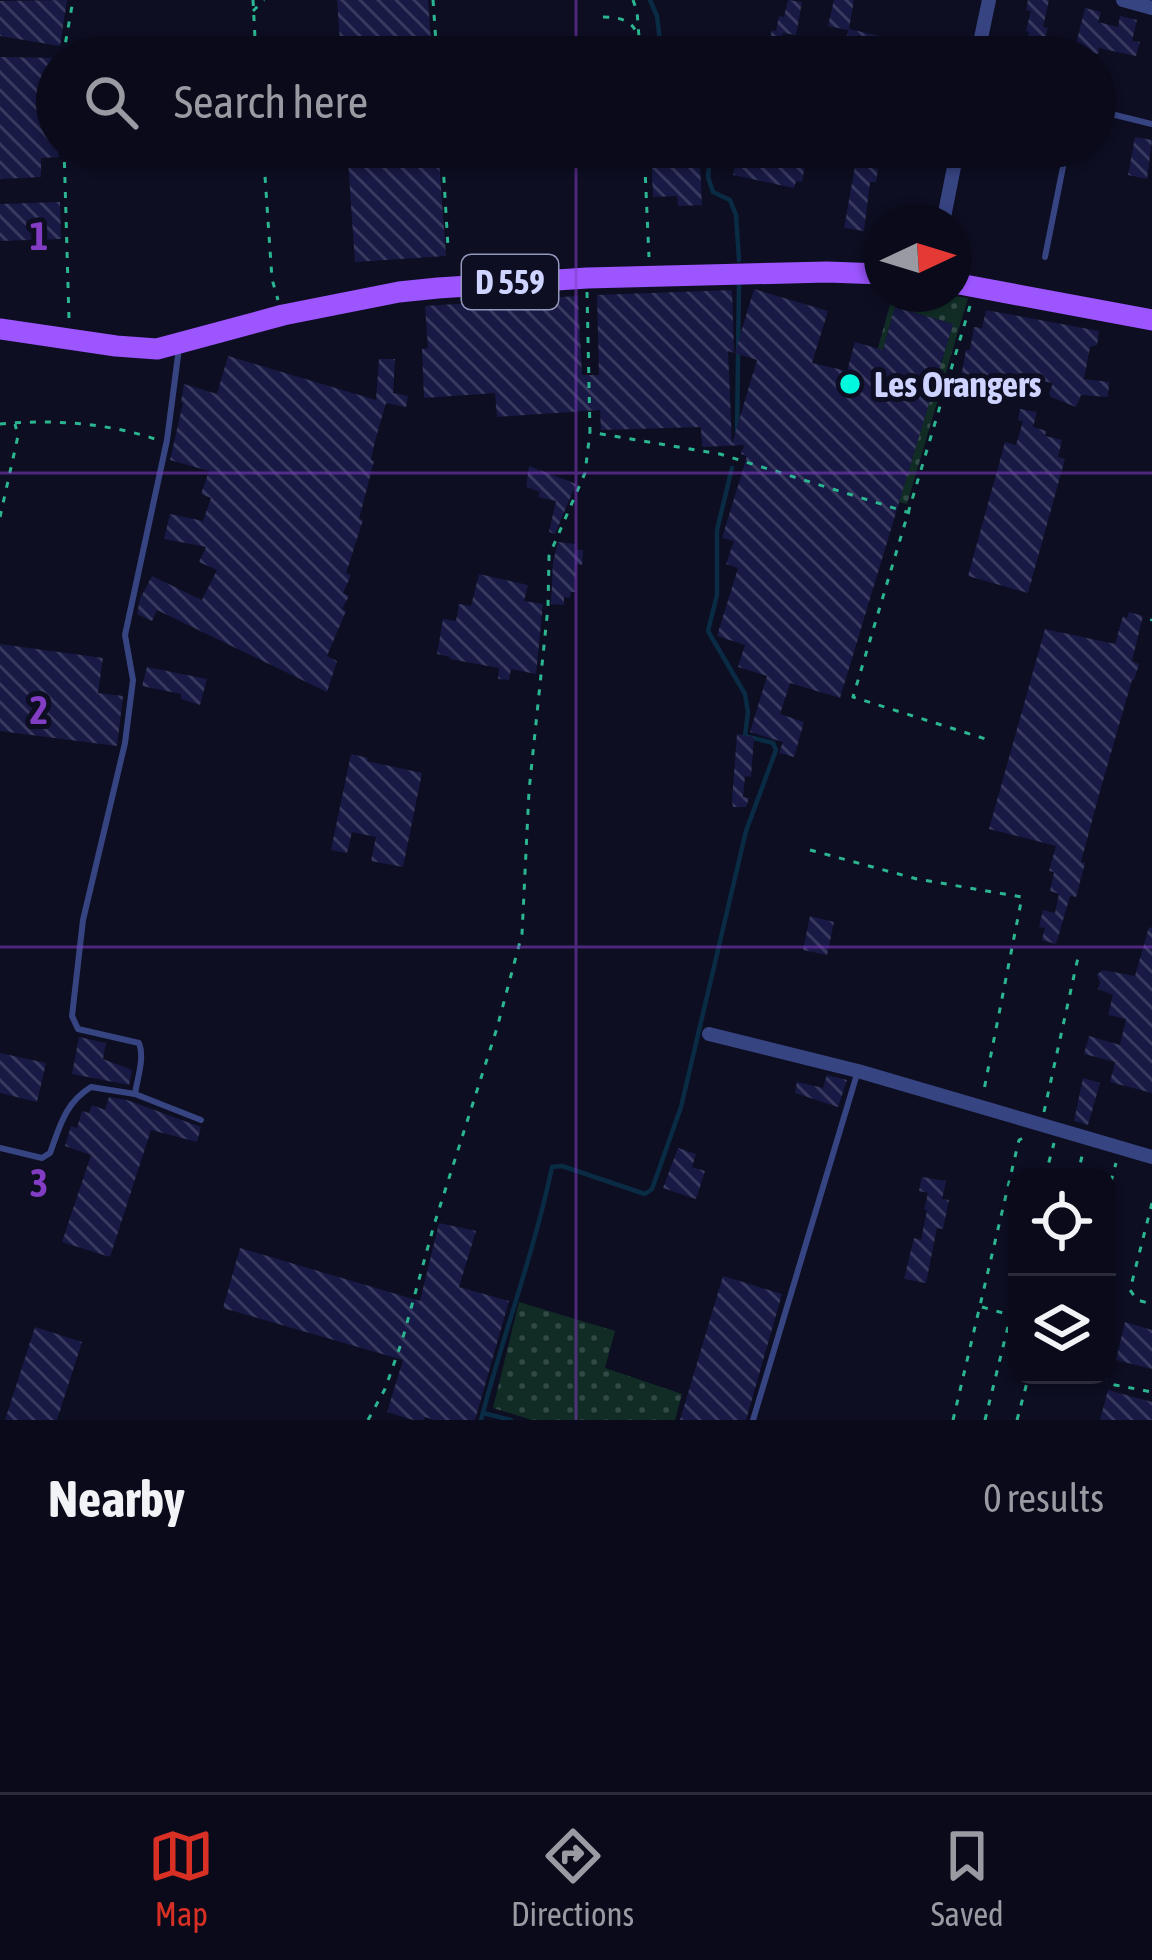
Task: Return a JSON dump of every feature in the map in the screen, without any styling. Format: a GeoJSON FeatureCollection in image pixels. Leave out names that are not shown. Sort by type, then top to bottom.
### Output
{"type":"FeatureCollection","features":[{"type":"Feature","properties":{"kind":"main road","name":"D 559"},"geometry":{"type":"LineString","coordinates":[[0,329],[145,350],[399,292],[587,278],[864,273]]}},
{"type":"Feature","properties":{"kind":"main road"},"geometry":{"type":"LineString","coordinates":[[972,286],[1152,320]]}},
{"type":"Feature","properties":{"kind":"street"},"geometry":{"type":"LineString","coordinates":[[981,36],[989,0]]}},
{"type":"Feature","properties":{"kind":"street"},"geometry":{"type":"LineString","coordinates":[[1123,0],[1152,8]]}},
{"type":"Feature","properties":{"kind":"street"},"geometry":{"type":"LineString","coordinates":[[947,204],[954,168]]}},
{"type":"Feature","properties":{"kind":"street"},"geometry":{"type":"LineString","coordinates":[[709,1034],[858,1071],[1036,1130],[1152,1157]]}},
{"type":"Feature","properties":{"kind":"lane"},"geometry":{"type":"LineString","coordinates":[[1116,114],[1152,124]]}},
{"type":"Feature","properties":{"kind":"lane"},"geometry":{"type":"LineString","coordinates":[[1045,257],[1063,168]]}},
{"type":"Feature","properties":{"kind":"lane"},"geometry":{"type":"LineString","coordinates":[[135,1094],[139,1043],[78,1029],[72,1016],[83,920],[125,743],[133,680],[125,635],[166,442],[180,345]]}},
{"type":"Feature","properties":{"kind":"lane"},"geometry":{"type":"LineString","coordinates":[[754,1420],[858,1071]]}},
{"type":"Feature","properties":{"kind":"lane"},"geometry":{"type":"LineString","coordinates":[[0,1148],[41,1158],[50,1153],[65,1110],[91,1087],[135,1094],[201,1120]]}},
{"type":"Feature","properties":{"kind":"path"},"geometry":{"type":"LineString","coordinates":[[67,36],[73,0]]}},
{"type":"Feature","properties":{"kind":"path"},"geometry":{"type":"LineString","coordinates":[[253,0],[255,36]]}},
{"type":"Feature","properties":{"kind":"path"},"geometry":{"type":"LineString","coordinates":[[253,11],[264,0]]}},
{"type":"Feature","properties":{"kind":"path"},"geometry":{"type":"LineString","coordinates":[[433,0],[436,36]]}},
{"type":"Feature","properties":{"kind":"path"},"geometry":{"type":"LineString","coordinates":[[634,0],[639,36]]}},
{"type":"Feature","properties":{"kind":"path"},"geometry":{"type":"LineString","coordinates":[[604,17],[624,18],[636,36]]}},
{"type":"Feature","properties":{"kind":"path"},"geometry":{"type":"LineString","coordinates":[[65,168],[70,338]]}},
{"type":"Feature","properties":{"kind":"path"},"geometry":{"type":"LineString","coordinates":[[264,168],[272,280],[283,315]]}},
{"type":"Feature","properties":{"kind":"path"},"geometry":{"type":"LineString","coordinates":[[443,168],[448,247]]}},
{"type":"Feature","properties":{"kind":"path"},"geometry":{"type":"LineString","coordinates":[[645,168],[650,277]]}},
{"type":"Feature","properties":{"kind":"path"},"geometry":{"type":"LineString","coordinates":[[368,1420],[402,1341],[522,934],[549,556],[585,473],[590,432],[587,278]]}},
{"type":"Feature","properties":{"kind":"path"},"geometry":{"type":"LineString","coordinates":[[958,312],[910,513],[854,697],[992,742]]}},
{"type":"Feature","properties":{"kind":"path"},"geometry":{"type":"LineString","coordinates":[[0,424],[43,420],[140,433],[166,442]]}},
{"type":"Feature","properties":{"kind":"path"},"geometry":{"type":"LineString","coordinates":[[0,517],[18,436],[14,423]]}},
{"type":"Feature","properties":{"kind":"path"},"geometry":{"type":"LineString","coordinates":[[590,432],[720,454],[910,513]]}},
{"type":"Feature","properties":{"kind":"path"},"geometry":{"type":"LineString","coordinates":[[810,850],[917,879],[1022,897],[980,1108]]}},
{"type":"Feature","properties":{"kind":"path"},"geometry":{"type":"LineString","coordinates":[[953,1420],[1019,1140],[1036,1130],[1078,953]]}},
{"type":"Feature","properties":{"kind":"path"},"geometry":{"type":"LineString","coordinates":[[1047,1168],[1054,1141]]}},
{"type":"Feature","properties":{"kind":"path"},"geometry":{"type":"LineString","coordinates":[[1079,1168],[1084,1150]]}},
{"type":"Feature","properties":{"kind":"path"},"geometry":{"type":"LineString","coordinates":[[1114,1168],[1116,1160],[1121,1161]]}},
{"type":"Feature","properties":{"kind":"path"},"geometry":{"type":"LineString","coordinates":[[1152,1204],[1130,1290],[1137,1300],[1152,1304]]}},
{"type":"Feature","properties":{"kind":"path"},"geometry":{"type":"LineString","coordinates":[[981,1306],[1008,1314]]}},
{"type":"Feature","properties":{"kind":"path"},"geometry":{"type":"LineString","coordinates":[[985,1420],[1008,1338]]}},
{"type":"Feature","properties":{"kind":"path"},"geometry":{"type":"LineString","coordinates":[[1018,1420],[1027,1384]]}},
{"type":"Feature","properties":{"kind":"path"},"geometry":{"type":"LineString","coordinates":[[1114,1384],[1152,1392]]}},
{"type":"Feature","properties":{"kind":"green space"},"geometry":{"type":"Polygon","coordinates":[[[888,312],[894,312],[877,371],[872,369],[888,312]]]}},
{"type":"Feature","properties":{"kind":"green space"},"geometry":{"type":"Polygon","coordinates":[[[912,312],[964,312],[907,504],[899,502],[953,324],[912,312]]]}},
{"type":"Feature","properties":{"kind":"green space"},"geometry":{"type":"Polygon","coordinates":[[[519,1302],[615,1331],[605,1368],[682,1394],[675,1420],[532,1420],[493,1408],[519,1302]]]}},
{"type":"Feature","properties":{"kind":"building"},"geometry":{"type":"Polygon","coordinates":[[[67,0],[62,36],[36,36],[36,42],[0,36],[0,1],[67,0]]]}},
{"type":"Feature","properties":{"kind":"building"},"geometry":{"type":"Polygon","coordinates":[[[337,0],[428,0],[431,36],[340,36],[337,0]]]}},
{"type":"Feature","properties":{"kind":"building"},"geometry":{"type":"Polygon","coordinates":[[[788,0],[802,2],[796,35],[771,36],[779,16],[784,17],[788,0]]]}},
{"type":"Feature","properties":{"kind":"building"},"geometry":{"type":"Polygon","coordinates":[[[834,0],[854,0],[849,29],[880,36],[847,36],[848,30],[828,26],[834,0]]]}},
{"type":"Feature","properties":{"kind":"building"},"geometry":{"type":"Polygon","coordinates":[[[1028,0],[1049,0],[1046,36],[1028,36],[1031,11],[1026,10],[1028,0]]]}},
{"type":"Feature","properties":{"kind":"building"},"geometry":{"type":"Polygon","coordinates":[[[1085,8],[1101,12],[1098,22],[1118,27],[1120,16],[1137,20],[1132,41],[1140,42],[1136,56],[1116,52],[1116,36],[1078,36],[1085,8]]]}},
{"type":"Feature","properties":{"kind":"building"},"geometry":{"type":"Polygon","coordinates":[[[0,57],[36,58],[36,168],[41,168],[41,177],[0,179],[0,57]]]}},
{"type":"Feature","properties":{"kind":"building"},"geometry":{"type":"Polygon","coordinates":[[[1135,137],[1152,140],[1147,179],[1128,175],[1135,137]]]}},
{"type":"Feature","properties":{"kind":"building"},"geometry":{"type":"Polygon","coordinates":[[[348,168],[440,168],[446,256],[355,262],[348,168]]]}},
{"type":"Feature","properties":{"kind":"building"},"geometry":{"type":"Polygon","coordinates":[[[652,168],[700,168],[702,205],[678,206],[677,196],[653,197],[652,168]]]}},
{"type":"Feature","properties":{"kind":"building"},"geometry":{"type":"Polygon","coordinates":[[[734,168],[804,168],[802,182],[796,181],[794,188],[733,175],[734,168]]]}},
{"type":"Feature","properties":{"kind":"building"},"geometry":{"type":"Polygon","coordinates":[[[855,168],[878,169],[864,204],[864,231],[844,228],[855,168]]]}},
{"type":"Feature","properties":{"kind":"building"},"geometry":{"type":"Polygon","coordinates":[[[60,202],[61,239],[0,241],[0,204],[60,202]]]}},
{"type":"Feature","properties":{"kind":"building"},"geometry":{"type":"Polygon","coordinates":[[[754,289],[828,311],[812,363],[847,371],[855,342],[883,350],[894,312],[912,312],[953,324],[840,698],[790,683],[780,714],[804,722],[794,757],[779,753],[783,742],[750,732],[767,676],[738,667],[745,645],[717,636],[738,568],[726,564],[734,541],[722,538],[747,456],[741,454],[744,445],[702,447],[701,427],[601,430],[600,410],[497,417],[495,393],[424,398],[425,306],[578,296],[582,375],[599,375],[597,295],[732,290],[734,353],[728,351],[732,444],[757,360],[735,353],[754,289]]]}},
{"type":"Feature","properties":{"kind":"building"},"geometry":{"type":"Polygon","coordinates":[[[986,310],[1099,331],[1097,345],[1090,347],[1084,379],[1109,382],[1108,397],[1081,395],[1076,407],[1051,397],[1053,383],[1029,379],[1027,390],[961,377],[974,327],[982,328],[986,310]]]}},
{"type":"Feature","properties":{"kind":"building"},"geometry":{"type":"Polygon","coordinates":[[[228,356],[376,400],[379,359],[395,359],[393,393],[408,396],[406,407],[386,403],[375,441],[359,519],[363,520],[346,573],[351,575],[343,593],[349,596],[342,609],[346,611],[327,656],[337,661],[327,692],[157,610],[152,621],[137,614],[152,576],[202,600],[217,570],[199,562],[206,547],[164,539],[170,514],[203,521],[211,498],[201,494],[209,471],[170,460],[184,384],[217,394],[228,356]]]}},
{"type":"Feature","properties":{"kind":"building"},"geometry":{"type":"Polygon","coordinates":[[[1020,409],[1037,412],[1033,427],[1062,440],[1058,457],[1065,459],[1028,593],[968,576],[1005,442],[1016,445],[1023,421],[1018,420],[1020,409]]]}},
{"type":"Feature","properties":{"kind":"building"},"geometry":{"type":"Polygon","coordinates":[[[529,466],[576,484],[555,534],[549,532],[556,501],[538,497],[540,492],[526,487],[529,466]]]}},
{"type":"Feature","properties":{"kind":"building"},"geometry":{"type":"Polygon","coordinates":[[[558,542],[583,550],[582,565],[576,564],[575,592],[564,597],[564,605],[551,604],[558,542]]]}},
{"type":"Feature","properties":{"kind":"building"},"geometry":{"type":"Polygon","coordinates":[[[479,574],[528,585],[524,601],[543,604],[536,674],[511,669],[509,680],[498,679],[499,668],[437,654],[443,619],[456,621],[459,604],[471,606],[479,574]]]}},
{"type":"Feature","properties":{"kind":"building"},"geometry":{"type":"Polygon","coordinates":[[[1129,612],[1143,616],[1132,661],[1139,664],[1100,791],[1076,897],[1070,896],[1056,944],[1042,940],[1045,928],[1039,927],[1043,910],[1055,913],[1059,894],[1050,891],[1054,872],[1049,871],[1056,846],[989,829],[1045,629],[1115,644],[1123,616],[1127,618],[1129,612]]]}},
{"type":"Feature","properties":{"kind":"building"},"geometry":{"type":"Polygon","coordinates":[[[0,644],[103,658],[98,693],[123,696],[117,746],[0,731],[0,644]]]}},
{"type":"Feature","properties":{"kind":"building"},"geometry":{"type":"Polygon","coordinates":[[[147,667],[207,679],[200,705],[181,699],[181,694],[142,686],[147,667]]]}},
{"type":"Feature","properties":{"kind":"building"},"geometry":{"type":"Polygon","coordinates":[[[737,734],[754,737],[751,777],[745,776],[746,807],[733,807],[732,801],[737,734]]]}},
{"type":"Feature","properties":{"kind":"building"},"geometry":{"type":"Polygon","coordinates":[[[351,754],[422,773],[403,867],[371,861],[376,837],[352,832],[347,853],[331,850],[351,754]]]}},
{"type":"Feature","properties":{"kind":"building"},"geometry":{"type":"Polygon","coordinates":[[[810,916],[834,922],[827,955],[803,950],[810,916]]]}},
{"type":"Feature","properties":{"kind":"building"},"geometry":{"type":"Polygon","coordinates":[[[1149,927],[1152,1093],[1110,1082],[1115,1062],[1084,1054],[1089,1036],[1120,1045],[1126,1019],[1108,1015],[1113,995],[1098,989],[1097,975],[1102,970],[1135,976],[1149,927]]]}},
{"type":"Feature","properties":{"kind":"building"},"geometry":{"type":"Polygon","coordinates":[[[79,1037],[106,1043],[103,1059],[132,1070],[129,1085],[72,1074],[79,1037]]]}},
{"type":"Feature","properties":{"kind":"building"},"geometry":{"type":"Polygon","coordinates":[[[0,1053],[46,1063],[37,1102],[0,1093],[0,1053]]]}},
{"type":"Feature","properties":{"kind":"building"},"geometry":{"type":"Polygon","coordinates":[[[827,1075],[847,1080],[838,1107],[795,1093],[797,1082],[823,1088],[827,1075]]]}},
{"type":"Feature","properties":{"kind":"building"},"geometry":{"type":"Polygon","coordinates":[[[1083,1078],[1100,1083],[1088,1125],[1074,1121],[1083,1078]]]}},
{"type":"Feature","properties":{"kind":"building"},"geometry":{"type":"Polygon","coordinates":[[[109,1097],[201,1127],[197,1142],[151,1130],[110,1257],[62,1242],[91,1155],[65,1146],[71,1126],[77,1128],[82,1111],[89,1113],[92,1105],[105,1110],[109,1097]]]}},
{"type":"Feature","properties":{"kind":"building"},"geometry":{"type":"Polygon","coordinates":[[[678,1148],[696,1154],[692,1167],[705,1171],[696,1199],[663,1188],[678,1148]]]}},
{"type":"Feature","properties":{"kind":"building"},"geometry":{"type":"Polygon","coordinates":[[[922,1177],[946,1181],[942,1199],[949,1200],[943,1229],[937,1228],[926,1283],[904,1279],[914,1238],[921,1240],[927,1210],[928,1193],[919,1191],[922,1177]]]}},
{"type":"Feature","properties":{"kind":"building"},"geometry":{"type":"Polygon","coordinates":[[[439,1223],[476,1231],[459,1287],[509,1301],[475,1420],[413,1420],[387,1412],[403,1360],[223,1308],[240,1248],[420,1301],[439,1223]]]}},
{"type":"Feature","properties":{"kind":"building"},"geometry":{"type":"Polygon","coordinates":[[[723,1276],[782,1294],[746,1420],[680,1420],[723,1276]]]}},
{"type":"Feature","properties":{"kind":"building"},"geometry":{"type":"Polygon","coordinates":[[[1125,1322],[1152,1330],[1152,1369],[1116,1360],[1125,1322]]]}},
{"type":"Feature","properties":{"kind":"building"},"geometry":{"type":"Polygon","coordinates":[[[35,1327],[82,1342],[57,1420],[5,1420],[35,1327]]]}},
{"type":"Feature","properties":{"kind":"building"},"geometry":{"type":"Polygon","coordinates":[[[1108,1390],[1152,1402],[1152,1420],[1100,1420],[1108,1390]]]}},
{"type":"Feature","properties":{"kind":"waterway"},"geometry":{"type":"LineString","coordinates":[[650,0],[659,36]]}},
{"type":"Feature","properties":{"kind":"waterway"},"geometry":{"type":"LineString","coordinates":[[709,168],[713,192],[730,200],[736,215],[739,260]]}},
{"type":"Feature","properties":{"kind":"waterway"},"geometry":{"type":"LineString","coordinates":[[737,433],[739,283]]}},
{"type":"Feature","properties":{"kind":"waterway"},"geometry":{"type":"LineString","coordinates":[[481,1420],[552,1167],[562,1166],[645,1194],[652,1189],[681,1107],[746,831],[776,750],[773,743],[745,736],[745,694],[708,631],[717,595],[717,530],[732,468]]}},
{"type":"Feature","properties":{"kind":"waterway"},"geometry":{"type":"LineString","coordinates":[[483,1413],[511,1420]]}},
{"type":"Feature","properties":{"kind":"place","name":"Les Orangers"},"geometry":{"type":"Point","coordinates":[850,384]}}]}
